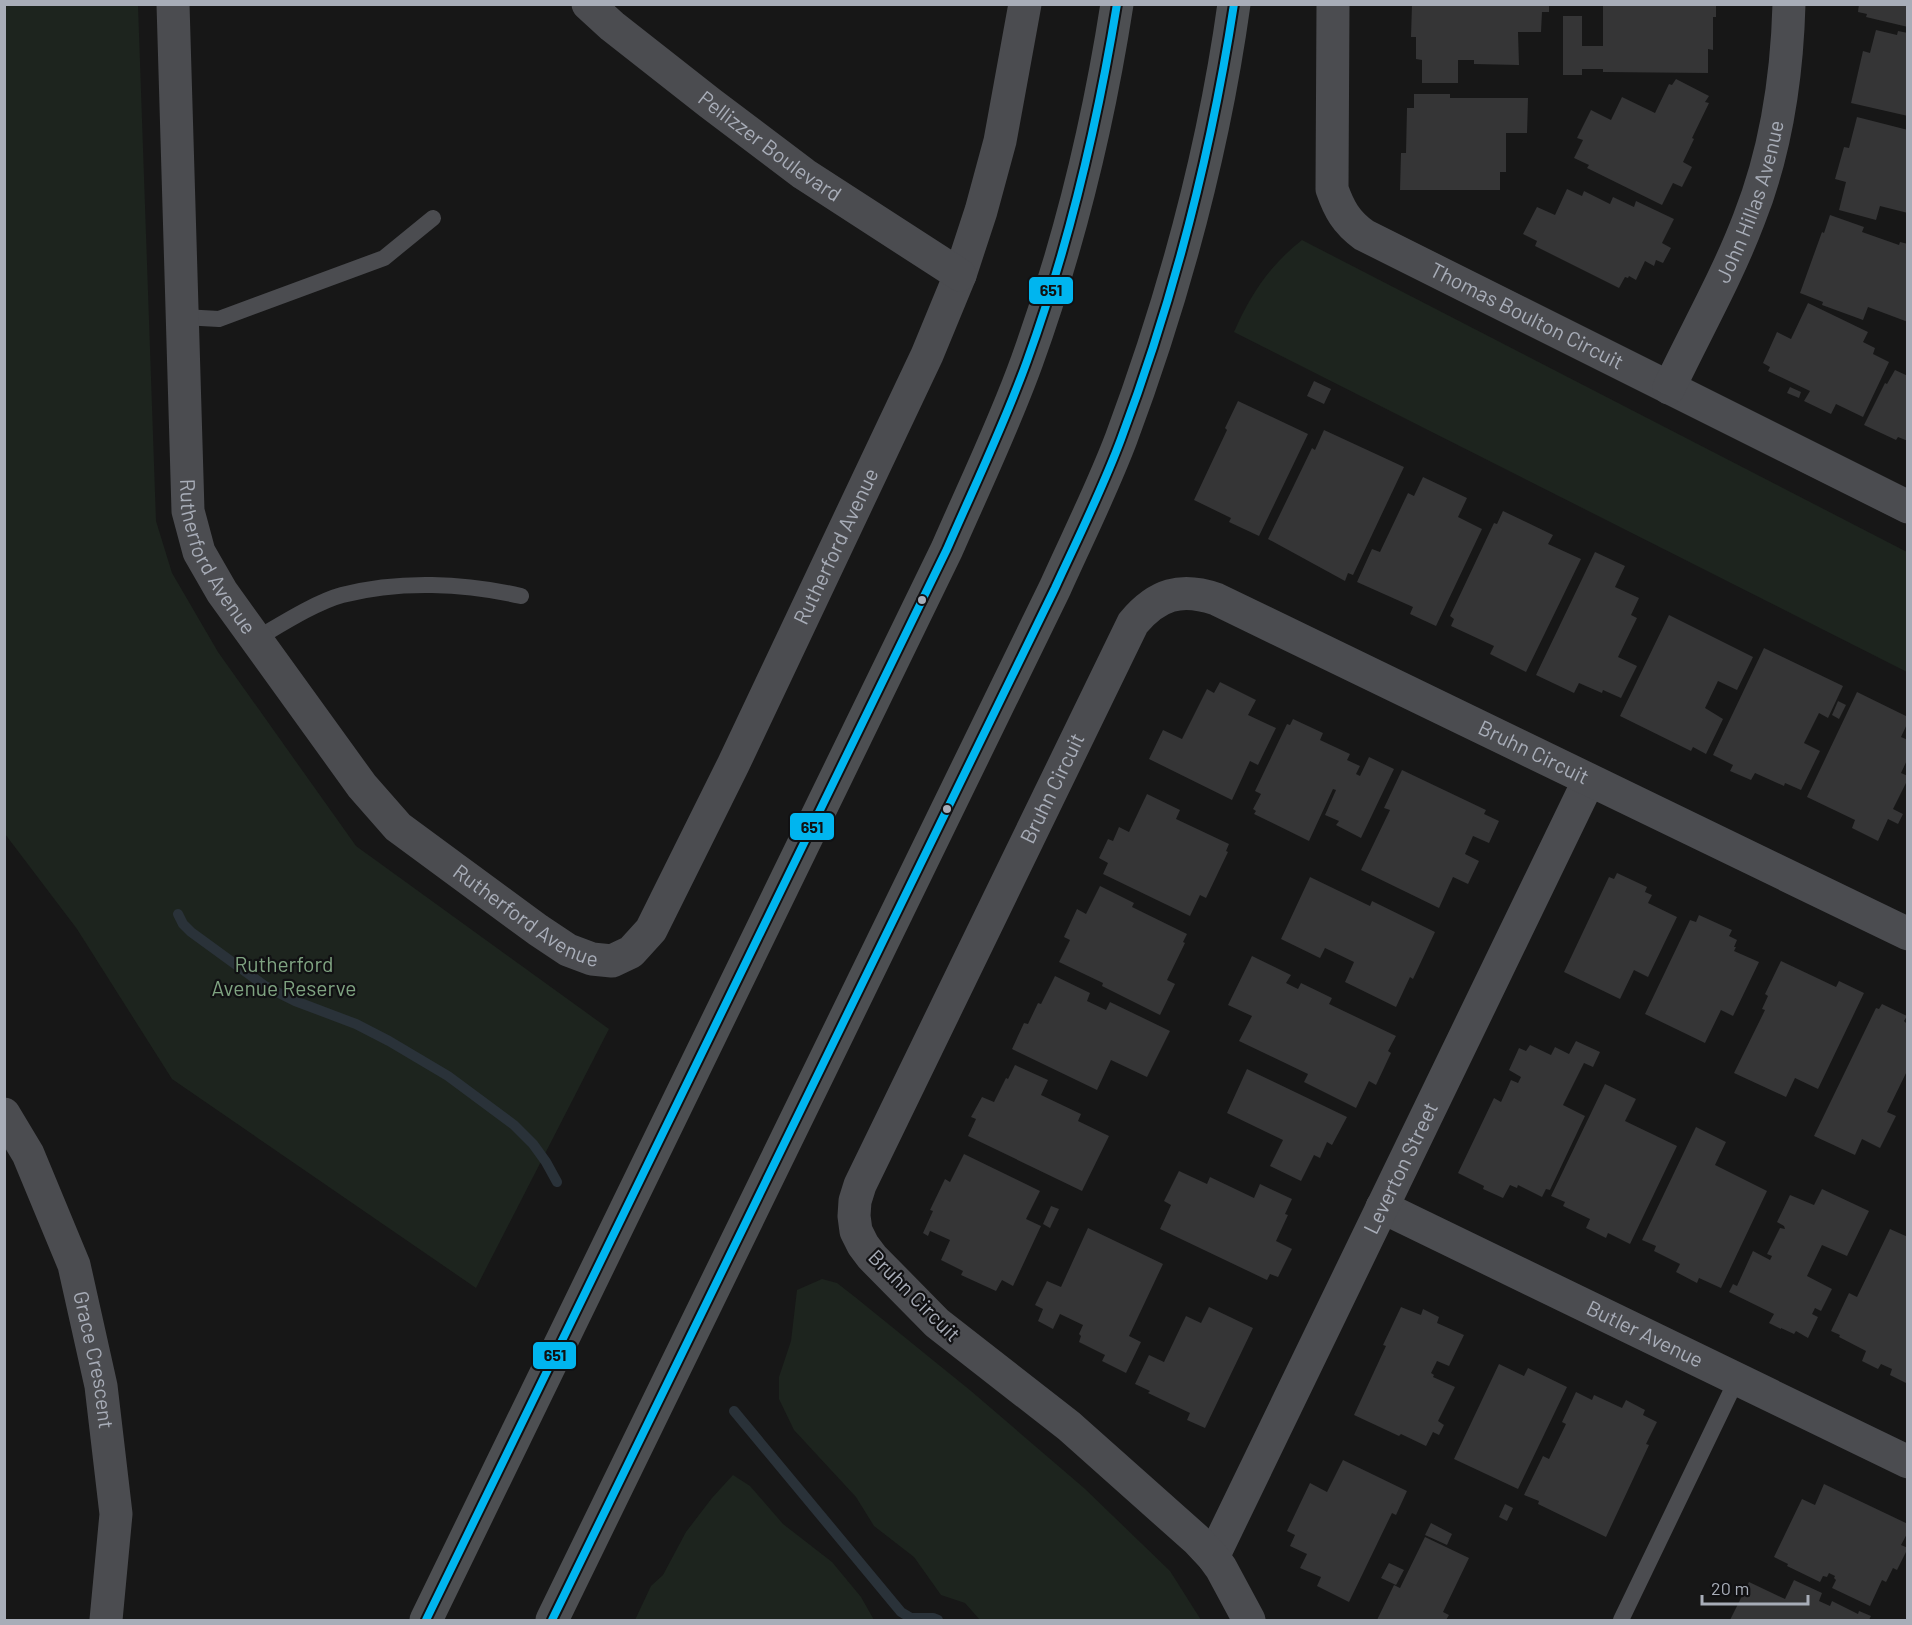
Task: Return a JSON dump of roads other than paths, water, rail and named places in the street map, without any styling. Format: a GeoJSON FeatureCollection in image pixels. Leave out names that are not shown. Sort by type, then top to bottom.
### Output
{"type":"FeatureCollection","features":[{"type":"Feature","properties":{"kind":"main road"},"geometry":{"type":"LineString","coordinates":[[426,1620],[946,549],[1000,430],[1027,363],[1065,246],[1098,117],[1117,4]]}},
{"type":"Feature","properties":{"kind":"main road"},"geometry":{"type":"LineString","coordinates":[[552,1620],[1055,588],[1120,440],[1184,251],[1212,129],[1234,4]]}},
{"type":"Feature","properties":{"kind":"street","name":"Rutherford Avenue"},"geometry":{"type":"LineString","coordinates":[[173,4],[188,511],[199,552],[222,592],[362,786],[398,827],[568,950],[592,959],[612,961],[631,952],[651,930],[733,765],[927,355],[960,275],[981,211],[1000,141],[1025,4]]}},
{"type":"Feature","properties":{"kind":"street","name":"Pellizzer Boulevard"},"geometry":{"type":"LineString","coordinates":[[588,4],[612,26],[692,89],[804,174],[960,275]]}},
{"type":"Feature","properties":{"kind":"street","name":"Thomas Boulton Circuit"},"geometry":{"type":"LineString","coordinates":[[1333,4],[1332,189],[1338,207],[1345,218],[1364,235],[1908,507]]}},
{"type":"Feature","properties":{"kind":"street","name":"John Hillas Avenue"},"geometry":{"type":"LineString","coordinates":[[1669,387],[1729,266],[1766,170],[1778,119],[1784,78],[1789,4]]}},
{"type":"Feature","properties":{"kind":"street","name":"Bruhn Circuit"},"geometry":{"type":"LineString","coordinates":[[1249,1620],[1213,1557],[1108,1459],[937,1323],[872,1257],[856,1231],[854,1216],[855,1201],[860,1185],[1133,624],[1153,603],[1166,597],[1183,593],[1200,594],[1216,599],[1589,780],[1905,928]]}},
{"type":"Feature","properties":{"kind":"street","name":"Leverton Street"},"geometry":{"type":"LineString","coordinates":[[1213,1557],[1589,780]]}},
{"type":"Feature","properties":{"kind":"street","name":"Grace Crescent"},"geometry":{"type":"LineString","coordinates":[[4,1114],[28,1154],[74,1265],[100,1386],[116,1514],[106,1620]]}},
{"type":"Feature","properties":{"kind":"street","name":"Butler Avenue"},"geometry":{"type":"LineString","coordinates":[[1382,1207],[1908,1462]]}},
{"type":"Feature","properties":{"kind":"lane"},"geometry":{"type":"LineString","coordinates":[[183,317],[219,319],[384,258],[433,218]]}},
{"type":"Feature","properties":{"kind":"lane"},"geometry":{"type":"LineString","coordinates":[[256,639],[289,620],[340,596],[382,587],[464,586],[521,596]]}},
{"type":"Feature","properties":{"kind":"lane"},"geometry":{"type":"LineString","coordinates":[[1621,1620],[1737,1380]]}},
{"type":"Feature","properties":{"kind":"waterway"},"geometry":{"type":"LineString","coordinates":[[178,914],[183,924],[191,932],[265,986],[295,1001],[356,1024],[448,1076],[514,1125],[533,1144],[557,1182]]}},
{"type":"Feature","properties":{"kind":"waterway"},"geometry":{"type":"LineString","coordinates":[[734,1411],[901,1612],[911,1618],[938,1620]]}},
{"type":"Feature","properties":{"kind":"park label","name":"Rutherford Avenue Reserve"},"geometry":{"type":"Point","coordinates":[284,977]}}]}
